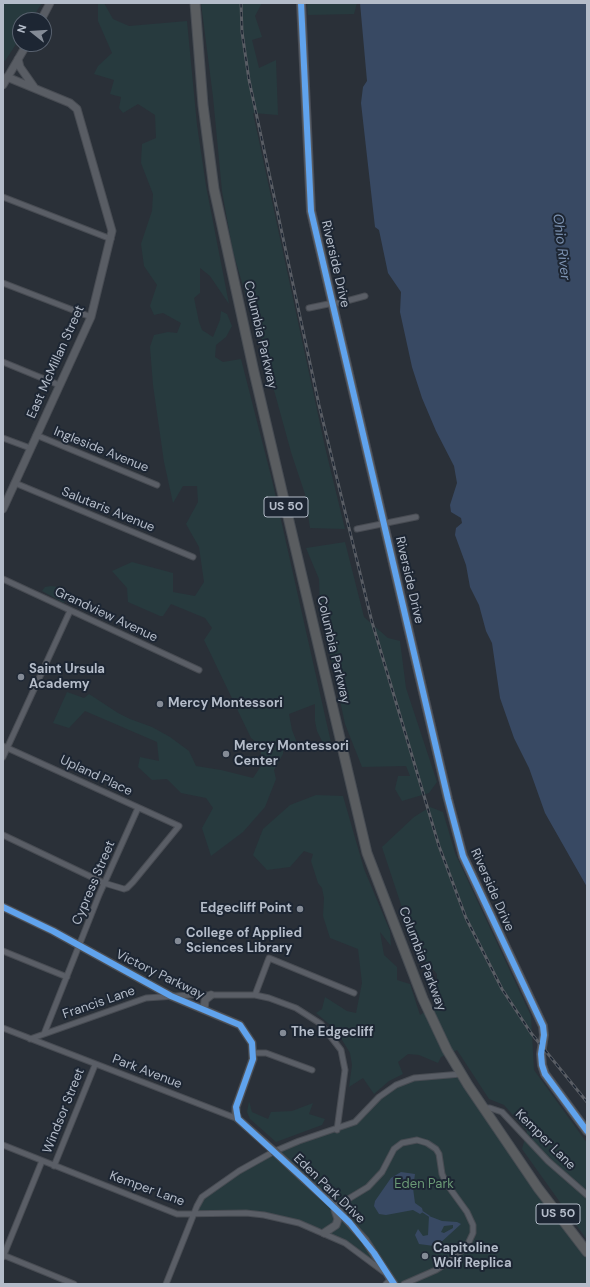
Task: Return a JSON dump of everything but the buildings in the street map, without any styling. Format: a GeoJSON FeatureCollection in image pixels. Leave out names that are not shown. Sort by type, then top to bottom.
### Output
{"type":"FeatureCollection","features":[{"type":"Feature","properties":{"kind":"highway","name":"Columbia Parkway"},"geometry":{"type":"LineString","coordinates":[[195,3],[203,105],[214,189],[254,372],[367,852],[423,1000],[453,1060],[538,1188],[587,1252]]}},
{"type":"Feature","properties":{"kind":"main road","name":"Riverside Drive"},"geometry":{"type":"LineString","coordinates":[[301,3],[311,211],[385,523],[446,794],[463,856],[543,1026],[544,1035],[541,1054],[545,1074],[587,1131]]}},
{"type":"Feature","properties":{"kind":"street"},"geometry":{"type":"LineString","coordinates":[[45,12],[50,3]]}},
{"type":"Feature","properties":{"kind":"street"},"geometry":{"type":"LineString","coordinates":[[3,84],[22,52]]}},
{"type":"Feature","properties":{"kind":"street"},"geometry":{"type":"LineString","coordinates":[[18,59],[22,70],[36,89]]}},
{"type":"Feature","properties":{"kind":"street","name":"East McMillan Street"},"geometry":{"type":"LineString","coordinates":[[3,509],[91,317],[111,239],[111,224],[77,109],[70,103],[7,77]]}},
{"type":"Feature","properties":{"kind":"street"},"geometry":{"type":"LineString","coordinates":[[3,197],[111,239]]}},
{"type":"Feature","properties":{"kind":"street"},"geometry":{"type":"LineString","coordinates":[[3,283],[91,317]]}},
{"type":"Feature","properties":{"kind":"street"},"geometry":{"type":"LineString","coordinates":[[309,308],[333,303],[339,304],[365,296]]}},
{"type":"Feature","properties":{"kind":"street"},"geometry":{"type":"LineString","coordinates":[[3,362],[59,385]]}},
{"type":"Feature","properties":{"kind":"street","name":"Ingleside Avenue"},"geometry":{"type":"LineString","coordinates":[[36,435],[157,485]]}},
{"type":"Feature","properties":{"kind":"street"},"geometry":{"type":"LineString","coordinates":[[3,438],[30,448]]}},
{"type":"Feature","properties":{"kind":"street","name":"Salutaris Avenue"},"geometry":{"type":"LineString","coordinates":[[15,483],[193,557]]}},
{"type":"Feature","properties":{"kind":"street"},"geometry":{"type":"LineString","coordinates":[[357,529],[416,517]]}},
{"type":"Feature","properties":{"kind":"street","name":"Grandview Avenue"},"geometry":{"type":"LineString","coordinates":[[3,580],[199,670]]}},
{"type":"Feature","properties":{"kind":"street"},"geometry":{"type":"LineString","coordinates":[[3,757],[5,746],[70,611]]}},
{"type":"Feature","properties":{"kind":"street","name":"Upland Place"},"geometry":{"type":"LineString","coordinates":[[5,746],[179,826],[128,888],[121,888],[104,883]]}},
{"type":"Feature","properties":{"kind":"street","name":"Cypress Street"},"geometry":{"type":"LineString","coordinates":[[44,1034],[104,883],[138,808]]}},
{"type":"Feature","properties":{"kind":"street"},"geometry":{"type":"LineString","coordinates":[[3,835],[104,883]]}},
{"type":"Feature","properties":{"kind":"street","name":"Victory Parkway"},"geometry":{"type":"LineString","coordinates":[[3,907],[79,945],[170,996],[240,1026],[249,1036],[254,1053]]}},
{"type":"Feature","properties":{"kind":"street"},"geometry":{"type":"LineString","coordinates":[[3,951],[67,977]]}},
{"type":"Feature","properties":{"kind":"street"},"geometry":{"type":"LineString","coordinates":[[255,995],[270,958],[354,993]]}},
{"type":"Feature","properties":{"kind":"street"},"geometry":{"type":"LineString","coordinates":[[204,1010],[205,1000],[211,995]]}},
{"type":"Feature","properties":{"kind":"street","name":"Francis Lane"},"geometry":{"type":"LineString","coordinates":[[30,1039],[146,998],[170,996],[255,995],[283,1002],[321,1024],[341,1050],[345,1070],[337,1130]]}},
{"type":"Feature","properties":{"kind":"street","name":"Park Avenue"},"geometry":{"type":"LineString","coordinates":[[3,1028],[95,1065],[238,1119],[274,1151]]}},
{"type":"Feature","properties":{"kind":"street"},"geometry":{"type":"LineString","coordinates":[[238,1119],[236,1107],[254,1053],[266,1053],[312,1070]]}},
{"type":"Feature","properties":{"kind":"street","name":"Windsor Street"},"geometry":{"type":"LineString","coordinates":[[54,1166],[95,1065]]}},
{"type":"Feature","properties":{"kind":"street","name":"Kemper Lane"},"geometry":{"type":"LineString","coordinates":[[3,1145],[177,1214],[194,1213],[202,1197],[255,1161],[299,1140],[337,1130],[355,1122],[379,1097],[396,1085],[414,1078],[461,1074]]}},
{"type":"Feature","properties":{"kind":"street","name":"Kemper Lane"},"geometry":{"type":"LineString","coordinates":[[484,1108],[490,1108],[502,1112],[548,1162],[587,1195]]}},
{"type":"Feature","properties":{"kind":"street"},"geometry":{"type":"LineString","coordinates":[[324,1233],[333,1228],[338,1221],[335,1207],[368,1188],[382,1172],[394,1149],[402,1143],[417,1140],[427,1143],[436,1149],[439,1154],[442,1174],[446,1183],[467,1212],[472,1225],[473,1233],[467,1246],[450,1261],[436,1270],[404,1284]]}},
{"type":"Feature","properties":{"kind":"street","name":"Eden Park Drive"},"geometry":{"type":"LineString","coordinates":[[274,1151],[335,1207],[365,1240],[390,1281]]}},
{"type":"Feature","properties":{"kind":"street","name":"Windsor Street"},"geometry":{"type":"LineString","coordinates":[[3,1256],[42,1161]]}},
{"type":"Feature","properties":{"kind":"street"},"geometry":{"type":"LineString","coordinates":[[166,1284],[194,1213],[227,1212],[264,1215],[299,1223],[324,1233],[359,1252],[390,1281]]}},
{"type":"Feature","properties":{"kind":"street"},"geometry":{"type":"LineString","coordinates":[[3,1256],[74,1284]]}},
{"type":"Feature","properties":{"kind":"green space"},"geometry":{"type":"Polygon","coordinates":[[[3,3],[42,3],[36,12],[12,12],[12,50],[5,61],[3,59],[3,3]]]}},
{"type":"Feature","properties":{"kind":"green space"},"geometry":{"type":"Polygon","coordinates":[[[98,3],[104,3],[113,19],[129,26],[187,21],[197,125],[206,186],[229,304],[210,276],[200,268],[200,293],[194,298],[202,330],[213,337],[220,320],[221,311],[227,314],[232,326],[226,337],[216,345],[215,357],[223,362],[241,359],[272,480],[332,747],[324,745],[317,731],[315,721],[315,704],[289,714],[292,730],[298,745],[284,741],[283,754],[274,770],[276,779],[265,807],[243,832],[211,856],[202,828],[213,808],[206,798],[181,793],[167,779],[152,780],[138,767],[140,757],[159,761],[157,742],[85,711],[69,728],[53,723],[67,692],[84,698],[89,694],[118,713],[152,727],[170,737],[189,751],[196,766],[221,770],[253,778],[261,766],[261,746],[251,738],[204,640],[212,628],[205,618],[171,604],[163,616],[160,616],[128,602],[127,588],[112,571],[132,562],[173,573],[173,592],[195,596],[204,582],[199,547],[186,524],[198,502],[197,486],[183,486],[173,503],[164,462],[153,385],[150,347],[154,335],[168,332],[177,333],[181,323],[163,313],[154,315],[150,306],[157,285],[144,266],[141,244],[152,211],[153,194],[141,163],[142,144],[156,138],[155,115],[138,104],[123,113],[119,108],[121,97],[110,94],[114,80],[94,74],[98,66],[112,53],[98,21],[98,3]]]}},
{"type":"Feature","properties":{"kind":"green space"},"geometry":{"type":"Polygon","coordinates":[[[201,3],[262,3],[255,16],[262,37],[252,40],[259,68],[276,60],[278,115],[253,113],[325,447],[345,529],[310,528],[305,494],[291,452],[266,361],[256,308],[248,303],[233,252],[222,191],[213,97],[201,3]]]}},
{"type":"Feature","properties":{"kind":"green space"},"geometry":{"type":"Polygon","coordinates":[[[307,3],[357,3],[354,14],[308,15],[307,3]]]}},
{"type":"Feature","properties":{"kind":"green space"},"geometry":{"type":"Polygon","coordinates":[[[345,542],[364,617],[388,638],[400,641],[406,688],[437,782],[429,793],[402,801],[395,789],[398,776],[410,776],[406,766],[362,767],[345,724],[320,607],[319,579],[306,548],[345,542]]]}},
{"type":"Feature","properties":{"kind":"green space"},"geometry":{"type":"Polygon","coordinates":[[[45,587],[58,587],[63,592],[66,598],[64,603],[42,591],[45,587]]]}},
{"type":"Feature","properties":{"kind":"green space"},"geometry":{"type":"Polygon","coordinates":[[[316,795],[343,796],[364,869],[390,931],[391,946],[380,932],[384,955],[397,967],[397,980],[410,984],[420,1015],[435,1006],[437,974],[426,962],[409,929],[382,847],[414,817],[430,807],[443,812],[455,853],[531,1016],[534,1070],[587,1143],[587,1240],[522,1149],[527,1131],[504,1105],[489,1099],[457,1050],[441,1057],[438,1063],[419,1055],[408,1054],[398,1062],[403,1074],[389,1081],[374,1094],[363,1078],[349,1087],[352,1065],[350,1053],[336,1030],[316,1013],[322,1009],[325,997],[347,1011],[356,1013],[362,983],[358,949],[330,938],[323,916],[324,898],[322,888],[318,883],[311,861],[313,854],[304,851],[290,867],[267,870],[253,855],[263,829],[290,805],[316,795]]]}},
{"type":"Feature","properties":{"kind":"green space","name":"Eden Park"},"geometry":{"type":"Polygon","coordinates":[[[461,1074],[587,1252],[587,1284],[386,1284],[391,1279],[360,1253],[316,1229],[263,1215],[194,1213],[202,1197],[273,1152],[348,1126],[369,1106],[405,1081],[461,1074]]]}},
{"type":"Feature","properties":{"kind":"green space"},"geometry":{"type":"Polygon","coordinates":[[[249,1101],[252,1112],[268,1119],[271,1112],[292,1111],[313,1103],[309,1114],[325,1119],[322,1125],[276,1142],[250,1119],[247,1112],[249,1101]]]}},
{"type":"Feature","properties":{"kind":"water","name":"Ohio River"},"geometry":{"type":"Polygon","coordinates":[[[360,3],[587,3],[587,887],[545,813],[529,768],[514,738],[500,698],[492,643],[486,631],[479,605],[470,587],[466,565],[455,535],[456,528],[462,523],[461,518],[451,512],[450,505],[457,483],[454,466],[436,431],[422,398],[412,367],[400,312],[401,292],[388,273],[379,230],[375,227],[361,103],[363,87],[367,81],[360,3]]]}},
{"type":"Feature","properties":{"kind":"water"},"geometry":{"type":"Polygon","coordinates":[[[401,1172],[415,1174],[413,1188],[415,1203],[422,1208],[423,1212],[420,1214],[413,1210],[386,1215],[379,1214],[374,1206],[375,1201],[391,1178],[401,1172]]]}},
{"type":"Feature","properties":{"kind":"water"},"geometry":{"type":"Polygon","coordinates":[[[429,1216],[442,1221],[457,1222],[461,1224],[439,1244],[434,1246],[419,1244],[415,1235],[418,1229],[423,1236],[428,1235],[429,1216]],[[453,1225],[444,1226],[441,1232],[444,1233],[453,1228],[453,1225]]]}},
{"type":"Feature","properties":{"kind":"waterway"},"geometry":{"type":"LineString","coordinates":[[423,1212],[429,1216]]}},
{"type":"Feature","properties":{"kind":"railway"},"geometry":{"type":"LineString","coordinates":[[241,3],[242,32],[249,80],[319,405],[372,622],[439,846],[466,918],[502,989],[531,1033],[587,1102]]}},
{"type":"Feature","properties":{"kind":"cycle path"},"geometry":{"type":"LineString","coordinates":[[301,3],[311,211],[448,799],[463,856],[543,1026],[544,1035],[541,1054],[545,1074],[587,1131]]}},
{"type":"Feature","properties":{"kind":"cycle path"},"geometry":{"type":"LineString","coordinates":[[3,907],[53,931],[171,996],[240,1025],[252,1043],[253,1059],[236,1107],[238,1119],[350,1223],[374,1253],[394,1284]]}},
{"type":"Feature","properties":{"kind":"place","name":"Saint Ursula Academy"},"geometry":{"type":"Point","coordinates":[21,677]}},
{"type":"Feature","properties":{"kind":"place","name":"Mercy Montessori"},"geometry":{"type":"Point","coordinates":[160,704]}},
{"type":"Feature","properties":{"kind":"place","name":"Mercy Montessori Center"},"geometry":{"type":"Point","coordinates":[226,754]}},
{"type":"Feature","properties":{"kind":"place","name":"Edgecliff Point"},"geometry":{"type":"Point","coordinates":[300,909]}},
{"type":"Feature","properties":{"kind":"place","name":"College of Applied Sciences Library"},"geometry":{"type":"Point","coordinates":[178,941]}},
{"type":"Feature","properties":{"kind":"place","name":"The Edgecliff"},"geometry":{"type":"Point","coordinates":[283,1033]}},
{"type":"Feature","properties":{"kind":"place","name":"Capitoline Wolf Replica"},"geometry":{"type":"Point","coordinates":[425,1256]}}]}
